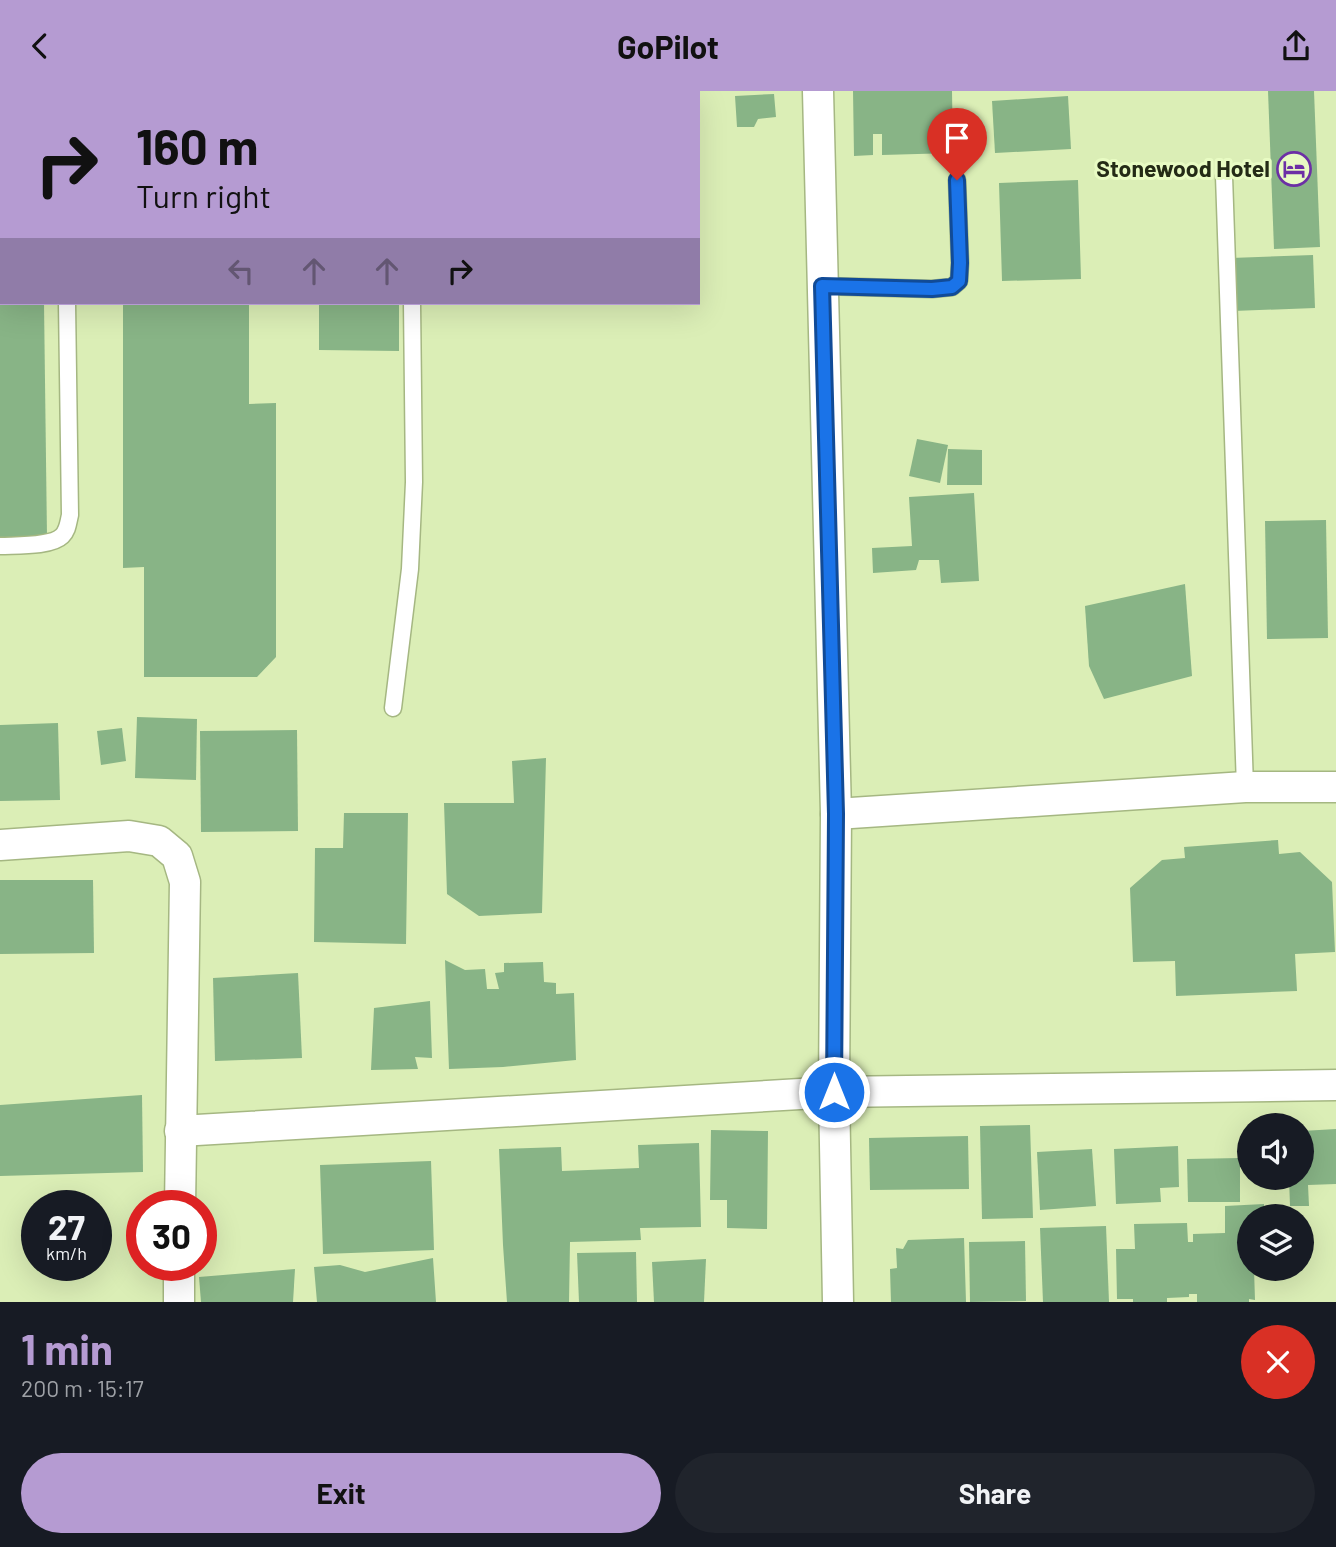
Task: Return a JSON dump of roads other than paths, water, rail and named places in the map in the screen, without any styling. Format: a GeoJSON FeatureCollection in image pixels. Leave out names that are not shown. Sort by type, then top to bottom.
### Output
{"type":"FeatureCollection","features":[{"type":"Feature","properties":{"kind":"street"},"geometry":{"type":"LineString","coordinates":[[818,91],[836,814],[834,1092],[838,1302]]}},
{"type":"Feature","properties":{"kind":"street"},"geometry":{"type":"LineString","coordinates":[[836,814],[1245,787],[1336,787]]}},
{"type":"Feature","properties":{"kind":"street"},"geometry":{"type":"LineString","coordinates":[[0,845],[129,836],[159,841],[177,856],[185,881],[180,1190]]}},
{"type":"Feature","properties":{"kind":"street"},"geometry":{"type":"LineString","coordinates":[[180,1131],[834,1092],[1336,1085]]}},
{"type":"Feature","properties":{"kind":"street"},"geometry":{"type":"LineString","coordinates":[[179,1281],[179,1302]]}},
{"type":"Feature","properties":{"kind":"lane"},"geometry":{"type":"LineString","coordinates":[[1224,176],[1245,787]]}},
{"type":"Feature","properties":{"kind":"lane"},"geometry":{"type":"LineString","coordinates":[[822,286],[932,289],[952,287],[959,281],[960,263],[957,180]]}},
{"type":"Feature","properties":{"kind":"lane"},"geometry":{"type":"LineString","coordinates":[[0,545],[46,543],[60,539],[67,529],[70,515],[67,305]]}},
{"type":"Feature","properties":{"kind":"lane"},"geometry":{"type":"LineString","coordinates":[[393,708],[410,569],[414,495],[412,305]]}},
{"type":"Feature","properties":{"kind":"place","name":"Stonewood Hotel"},"geometry":{"type":"Point","coordinates":[1294,169]}}]}
